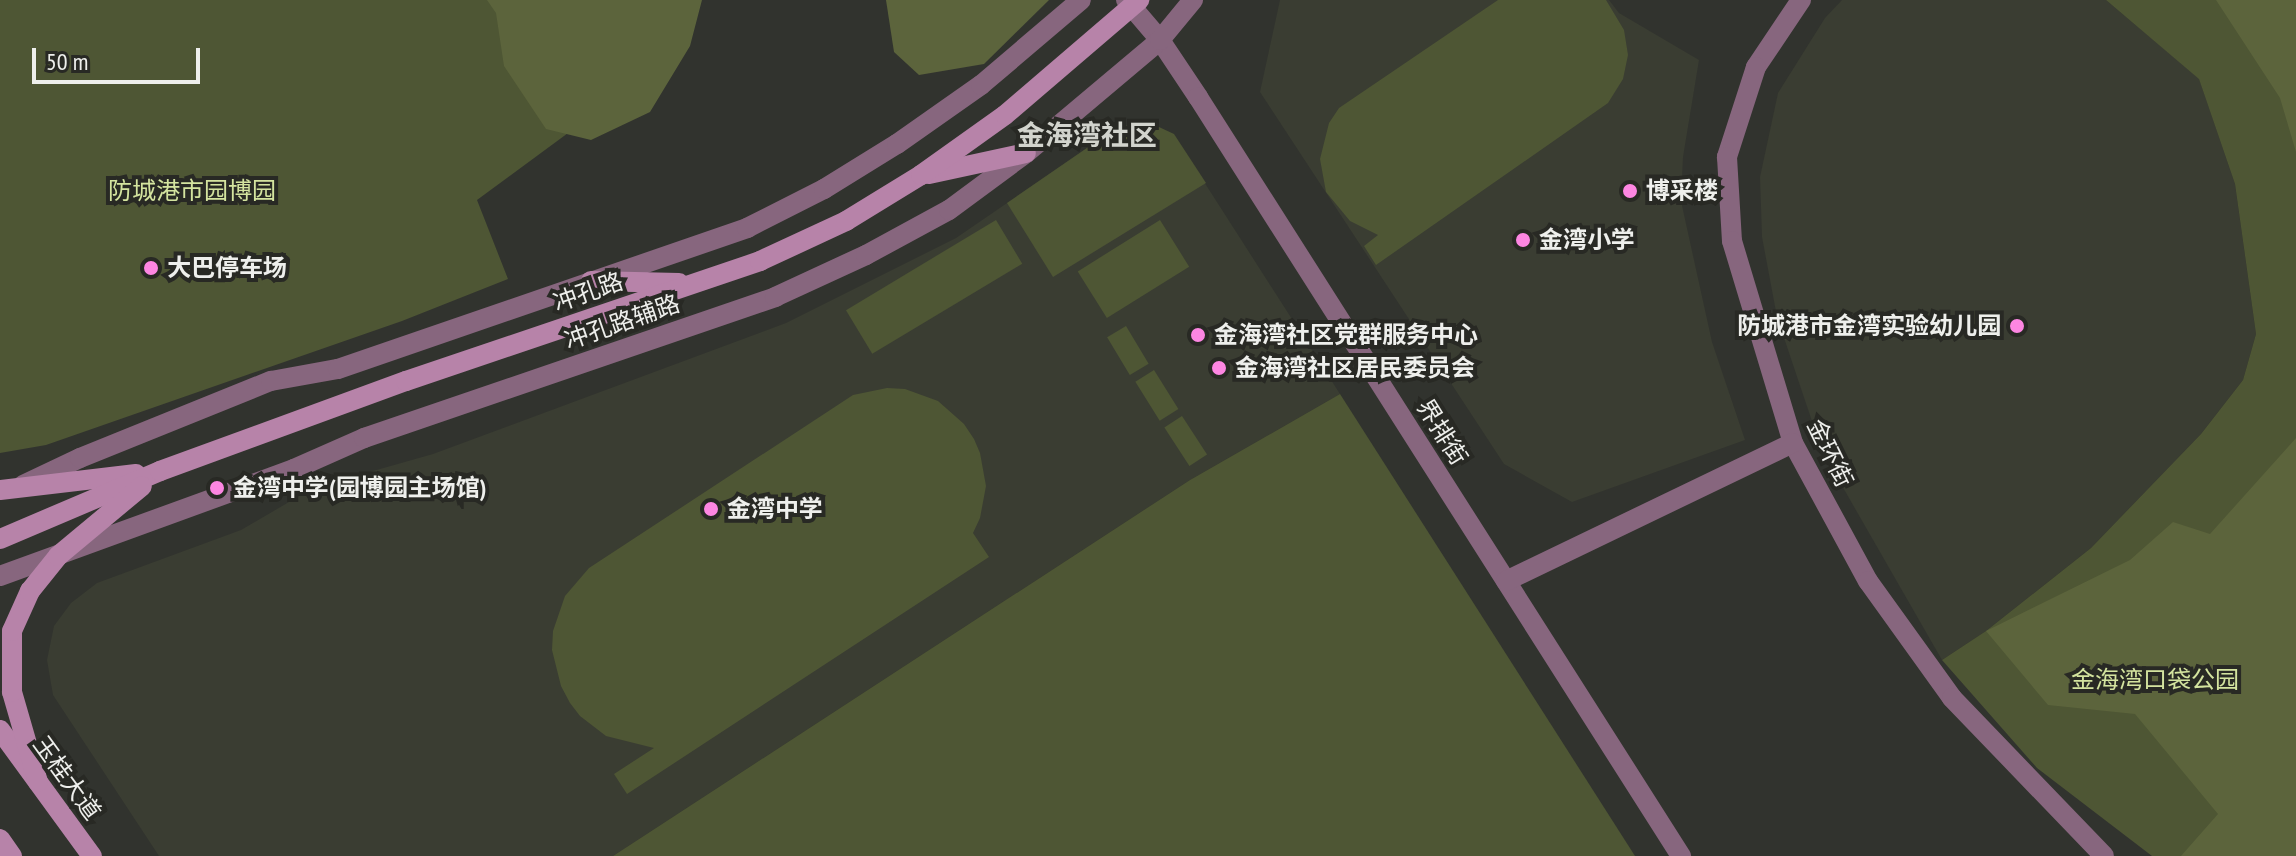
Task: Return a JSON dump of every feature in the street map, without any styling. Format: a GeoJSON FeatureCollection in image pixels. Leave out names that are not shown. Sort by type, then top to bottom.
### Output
{"type":"FeatureCollection","features":[{"type":"Feature","properties":{"kind":"main road","name":"冲孔路"},"geometry":{"type":"LineString","coordinates":[[0,539],[160,471],[406,381],[760,261],[846,221],[921,175],[1005,115],[1133,3]]}},
{"type":"Feature","properties":{"kind":"main road"},"geometry":{"type":"LineString","coordinates":[[921,175],[1026,153]]}},
{"type":"Feature","properties":{"kind":"main road"},"geometry":{"type":"LineString","coordinates":[[591,281],[695,283]]}},
{"type":"Feature","properties":{"kind":"main road"},"geometry":{"type":"LineString","coordinates":[[38,782],[12,692],[12,631],[30,591],[58,556],[160,471]]}},
{"type":"Feature","properties":{"kind":"main road"},"geometry":{"type":"LineString","coordinates":[[5,492],[160,471]]}},
{"type":"Feature","properties":{"kind":"main road","name":"玉桂大道"},"geometry":{"type":"LineString","coordinates":[[0,730],[92,856]]}},
{"type":"Feature","properties":{"kind":"main road"},"geometry":{"type":"LineString","coordinates":[[0,839],[12,856]]}},
{"type":"Feature","properties":{"kind":"street","name":"冲孔路辅路"},"geometry":{"type":"LineString","coordinates":[[5,492],[80,458],[271,381],[338,369],[747,228],[824,189],[981,85],[1081,0]]}},
{"type":"Feature","properties":{"kind":"street","name":"冲孔路辅路"},"geometry":{"type":"LineString","coordinates":[[0,576],[280,475],[364,438],[775,297],[866,255],[949,210],[1026,153],[1160,40],[1193,0]]}},
{"type":"Feature","properties":{"kind":"street","name":"金环街"},"geometry":{"type":"LineString","coordinates":[[1801,0],[1756,67],[1727,157],[1732,241],[1793,443],[1868,581],[1952,698],[2104,856]]}},
{"type":"Feature","properties":{"kind":"street","name":"界排街"},"geometry":{"type":"LineString","coordinates":[[1133,3],[1160,40],[1681,856]]}},
{"type":"Feature","properties":{"kind":"street"},"geometry":{"type":"LineString","coordinates":[[1506,581],[1793,443]]}},
{"type":"Feature","properties":{"kind":"shaded area","name":"金湾小学"},"geometry":{"type":"Polygon","coordinates":[[[1280,0],[1609,0],[1619,13],[1699,60],[1683,157],[1681,201],[1712,342],[1745,440],[1572,502],[1504,464],[1260,92],[1280,0]]]}},
{"type":"Feature","properties":{"kind":"shaded area","name":"防城港市金湾实验幼儿园"},"geometry":{"type":"Polygon","coordinates":[[[1842,0],[2106,0],[2199,78],[2235,184],[2256,334],[2243,380],[2201,434],[2091,548],[1986,631],[1942,660],[1822,451],[1777,317],[1762,237],[1760,177],[1778,93],[1825,18],[1842,0]]]}},
{"type":"Feature","properties":{"kind":"shaded area","name":"金湾中学"},"geometry":{"type":"Polygon","coordinates":[[[1146,121],[1174,135],[1340,394],[1190,480],[613,856],[159,856],[53,695],[47,660],[54,626],[71,603],[97,583],[241,530],[313,488],[433,454],[786,323],[956,238],[1116,128],[1146,121]]]}},
{"type":"Feature","properties":{"kind":"green space","name":"防城港市园博园"},"geometry":{"type":"Polygon","coordinates":[[[0,0],[514,0],[583,122],[477,200],[508,279],[402,321],[46,445],[0,453],[0,0]]]}},
{"type":"Feature","properties":{"kind":"green space"},"geometry":{"type":"Polygon","coordinates":[[[487,0],[702,0],[690,46],[650,112],[591,140],[546,129],[504,66],[496,13],[487,0]]]}},
{"type":"Feature","properties":{"kind":"green space"},"geometry":{"type":"Polygon","coordinates":[[[886,0],[1049,0],[984,64],[919,75],[894,52],[886,0]]]}},
{"type":"Feature","properties":{"kind":"green space"},"geometry":{"type":"Polygon","coordinates":[[[1498,0],[1606,0],[1624,30],[1628,55],[1623,79],[1608,103],[1376,265],[1364,246],[1378,235],[1350,221],[1326,192],[1320,159],[1329,123],[1339,108],[1498,0]]]}},
{"type":"Feature","properties":{"kind":"green space","name":"金海湾口袋公园"},"geometry":{"type":"Polygon","coordinates":[[[2106,0],[2296,0],[2296,856],[2152,856],[2037,768],[1942,660],[1986,631],[2091,548],[2201,434],[2243,380],[2256,334],[2235,184],[2199,79],[2106,0]]]}},
{"type":"Feature","properties":{"kind":"green space"},"geometry":{"type":"Polygon","coordinates":[[[2216,0],[2296,0],[2296,152],[2280,98],[2216,0]]]}},
{"type":"Feature","properties":{"kind":"green space"},"geometry":{"type":"Polygon","coordinates":[[[1146,121],[1174,134],[1206,183],[1053,277],[1007,203],[1116,128],[1146,121]]]}},
{"type":"Feature","properties":{"kind":"green space"},"geometry":{"type":"Polygon","coordinates":[[[996,220],[1022,264],[872,354],[846,310],[996,220]]]}},
{"type":"Feature","properties":{"kind":"green space"},"geometry":{"type":"Polygon","coordinates":[[[1160,220],[1189,267],[1107,318],[1078,271],[1160,220]]]}},
{"type":"Feature","properties":{"kind":"green space"},"geometry":{"type":"Polygon","coordinates":[[[1126,326],[1149,364],[1130,375],[1107,337],[1126,326]]]}},
{"type":"Feature","properties":{"kind":"green space"},"geometry":{"type":"Polygon","coordinates":[[[1154,370],[1178,409],[1160,421],[1135,382],[1154,370]]]}},
{"type":"Feature","properties":{"kind":"green space"},"geometry":{"type":"Polygon","coordinates":[[[887,388],[905,389],[938,401],[964,424],[974,439],[986,486],[980,518],[973,533],[989,557],[627,794],[614,774],[654,748],[606,736],[580,716],[570,703],[561,686],[552,650],[553,631],[565,596],[589,568],[853,395],[887,388]]]}},
{"type":"Feature","properties":{"kind":"green space"},"geometry":{"type":"Polygon","coordinates":[[[1340,394],[1635,856],[613,856],[1190,480],[1340,394]]]}},
{"type":"Feature","properties":{"kind":"green space"},"geometry":{"type":"Polygon","coordinates":[[[1182,416],[1207,455],[1189,466],[1164,427],[1182,416]]]}},
{"type":"Feature","properties":{"kind":"green space"},"geometry":{"type":"Polygon","coordinates":[[[2296,438],[2296,856],[2181,856],[2218,814],[2135,714],[2048,705],[1986,631],[2130,560],[2173,522],[2210,534],[2296,438]]]}},
{"type":"Feature","properties":{"kind":"place","name":"博采楼"},"geometry":{"type":"Point","coordinates":[1630,191]}},
{"type":"Feature","properties":{"kind":"place","name":"金湾小学"},"geometry":{"type":"Point","coordinates":[1523,240]}},
{"type":"Feature","properties":{"kind":"place","name":"大巴停车场"},"geometry":{"type":"Point","coordinates":[151,268]}},
{"type":"Feature","properties":{"kind":"place","name":"防城港市金湾实验幼儿园"},"geometry":{"type":"Point","coordinates":[2017,326]}},
{"type":"Feature","properties":{"kind":"place","name":"金海湾社区党群服务中心"},"geometry":{"type":"Point","coordinates":[1198,335]}},
{"type":"Feature","properties":{"kind":"place","name":"金海湾社区居民委员会"},"geometry":{"type":"Point","coordinates":[1219,368]}},
{"type":"Feature","properties":{"kind":"place","name":"金湾中学(园博园主场馆)"},"geometry":{"type":"Point","coordinates":[217,488]}},
{"type":"Feature","properties":{"kind":"place","name":"金湾中学"},"geometry":{"type":"Point","coordinates":[711,509]}},
{"type":"Feature","properties":{"kind":"district","name":"金海湾社区"},"geometry":{"type":"Point","coordinates":[1087,135]}}]}
